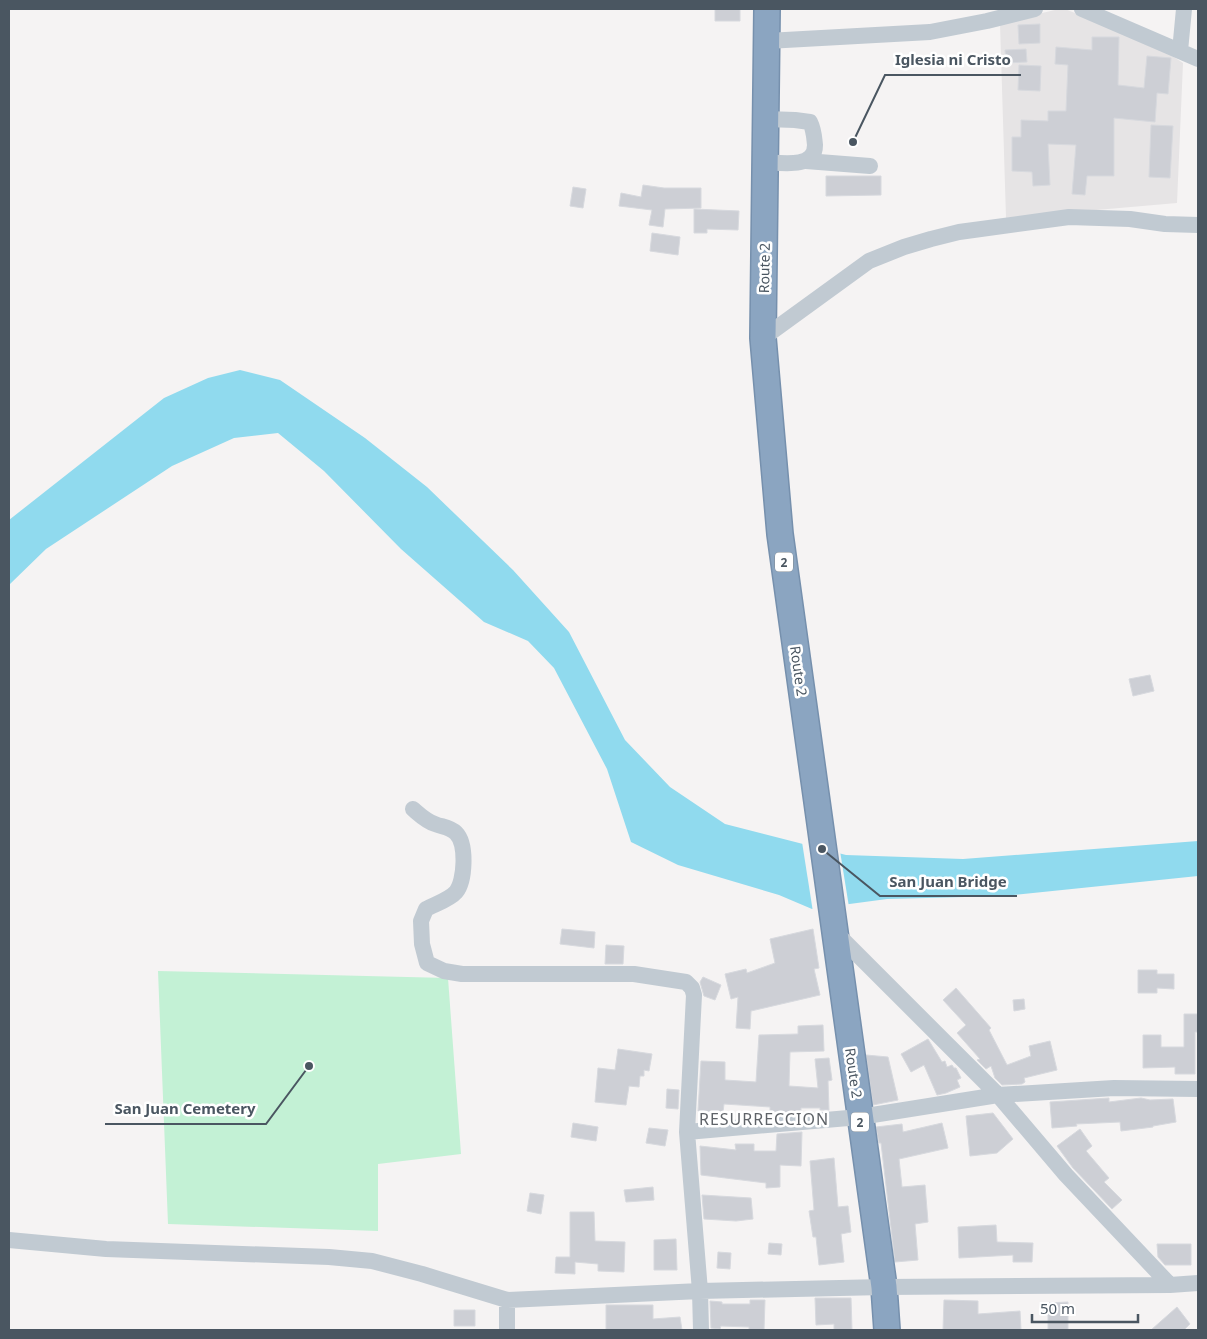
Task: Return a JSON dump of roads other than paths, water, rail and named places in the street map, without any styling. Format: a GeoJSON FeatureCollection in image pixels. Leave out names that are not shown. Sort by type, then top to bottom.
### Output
{"type":"FeatureCollection","features":[{"type":"Feature","properties":{"kind":"highway","name":"Route 2"},"geometry":{"type":"LineString","coordinates":[[767,9],[763,338],[780,534],[884,1287],[886,1330]]}},
{"type":"Feature","properties":{"kind":"street"},"geometry":{"type":"LineString","coordinates":[[767,41],[930,32],[1035,9]]}},
{"type":"Feature","properties":{"kind":"street"},"geometry":{"type":"LineString","coordinates":[[1082,9],[1198,60]]}},
{"type":"Feature","properties":{"kind":"street"},"geometry":{"type":"LineString","coordinates":[[1180,51],[1184,9]]}},
{"type":"Feature","properties":{"kind":"street"},"geometry":{"type":"LineString","coordinates":[[766,119],[810,122],[814,130],[815,152],[806,161]]}},
{"type":"Feature","properties":{"kind":"street"},"geometry":{"type":"LineString","coordinates":[[765,162],[797,163],[806,161],[870,166]]}},
{"type":"Feature","properties":{"kind":"street"},"geometry":{"type":"LineString","coordinates":[[763,338],[869,261],[931,239],[968,231],[1069,217],[1130,219],[1165,224],[1198,225]]}},
{"type":"Feature","properties":{"kind":"street"},"geometry":{"type":"LineString","coordinates":[[413,809],[425,819],[456,833],[461,844],[464,863],[462,880],[456,892],[426,909],[421,921],[427,963],[435,968],[462,974],[634,974],[690,984],[694,995],[687,1132],[700,1292],[701,1330]]}},
{"type":"Feature","properties":{"kind":"street"},"geometry":{"type":"LineString","coordinates":[[833,923],[998,1095],[1066,1175],[1170,1285]]}},
{"type":"Feature","properties":{"kind":"street"},"geometry":{"type":"LineString","coordinates":[[687,1132],[860,1117],[998,1095],[1114,1088],[1198,1089]]}},
{"type":"Feature","properties":{"kind":"street"},"geometry":{"type":"LineString","coordinates":[[9,1240],[106,1249],[329,1257],[372,1261],[507,1300],[884,1287],[1170,1285],[1198,1283]]}},
{"type":"Feature","properties":{"kind":"street"},"geometry":{"type":"LineString","coordinates":[[507,1300],[507,1330]]}},
{"type":"Feature","properties":{"kind":"water"},"geometry":{"type":"Polygon","coordinates":[[[240,370],[280,380],[365,438],[427,487],[513,570],[569,632],[625,740],[670,787],[725,824],[846,855],[963,859],[1198,841],[1198,876],[1004,896],[887,899],[812,909],[779,895],[678,865],[631,842],[607,769],[554,668],[528,641],[484,622],[401,549],[324,471],[278,433],[234,438],[172,466],[46,549],[9,585],[9,520],[164,398],[208,378],[240,370]]]}},
{"type":"Feature","properties":{"kind":"place","name":"Iglesia ni Cristo"},"geometry":{"type":"Point","coordinates":[853,142]}},
{"type":"Feature","properties":{"kind":"place","name":"San Juan Bridge"},"geometry":{"type":"Point","coordinates":[822,849]}},
{"type":"Feature","properties":{"kind":"place","name":"San Juan Cemetery"},"geometry":{"type":"Point","coordinates":[309,1066]}},
{"type":"Feature","properties":{"kind":"district","name":"RESURRECCION"},"geometry":{"type":"Point","coordinates":[764,1119]}}]}
